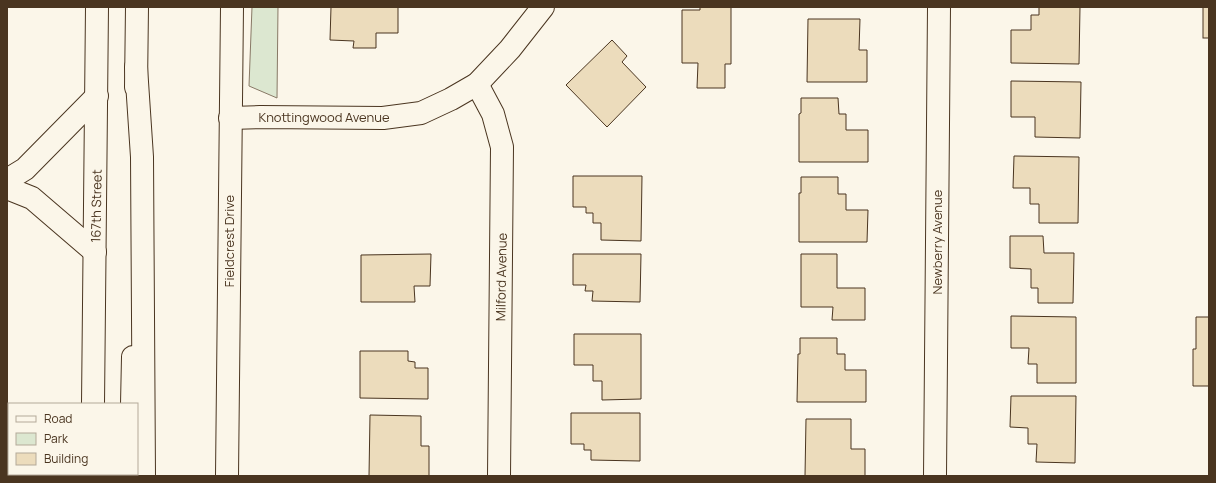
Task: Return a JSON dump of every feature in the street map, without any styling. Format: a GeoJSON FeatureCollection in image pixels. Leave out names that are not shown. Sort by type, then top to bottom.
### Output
{"type":"FeatureCollection","features":[{"type":"Feature","properties":{"kind":"main road","name":"167th Street"},"geometry":{"type":"LineString","coordinates":[[93,403],[97,7]]}},
{"type":"Feature","properties":{"kind":"main road"},"geometry":{"type":"LineString","coordinates":[[132,403],[137,7]]}},
{"type":"Feature","properties":{"kind":"main road","name":"Fieldcrest Drive"},"geometry":{"type":"LineString","coordinates":[[226,476],[232,7]]}},
{"type":"Feature","properties":{"kind":"main road","name":"Knottingwood Avenue"},"geometry":{"type":"LineString","coordinates":[[230,118],[383,118],[421,113],[451,99],[477,84],[510,49],[543,7]]}},
{"type":"Feature","properties":{"kind":"main road","name":"Newberry Avenue"},"geometry":{"type":"LineString","coordinates":[[935,476],[939,7]]}},
{"type":"Feature","properties":{"kind":"main road"},"geometry":{"type":"LineString","coordinates":[[136,67],[142,157],[144,476]]}},
{"type":"Feature","properties":{"kind":"main road","name":"Milford Avenue"},"geometry":{"type":"LineString","coordinates":[[477,84],[493,114],[502,147],[499,476]]}},
{"type":"Feature","properties":{"kind":"main road"},"geometry":{"type":"LineString","coordinates":[[7,180],[25,169],[97,96]]}},
{"type":"Feature","properties":{"kind":"main road"},"geometry":{"type":"LineString","coordinates":[[7,188],[32,198],[95,252]]}},
{"type":"Feature","properties":{"kind":"green space"},"geometry":{"type":"Polygon","coordinates":[[[252,7],[278,7],[277,98],[249,86],[252,7]]]}},
{"type":"Feature","properties":{"kind":"building"},"geometry":{"type":"Polygon","coordinates":[[[331,7],[398,7],[398,33],[376,33],[376,48],[353,48],[354,41],[330,40],[331,7]]]}},
{"type":"Feature","properties":{"kind":"building"},"geometry":{"type":"Polygon","coordinates":[[[700,7],[731,7],[731,64],[725,64],[725,88],[697,88],[698,63],[682,63],[682,10],[700,10],[700,7]]]}},
{"type":"Feature","properties":{"kind":"building"},"geometry":{"type":"Polygon","coordinates":[[[1039,7],[1080,7],[1079,64],[1011,63],[1011,30],[1031,30],[1031,15],[1039,15],[1039,7]]]}},
{"type":"Feature","properties":{"kind":"building"},"geometry":{"type":"Polygon","coordinates":[[[1203,7],[1209,7],[1209,38],[1203,38],[1203,7]]]}},
{"type":"Feature","properties":{"kind":"building"},"geometry":{"type":"Polygon","coordinates":[[[808,19],[860,19],[859,50],[867,50],[867,82],[807,82],[808,19]]]}},
{"type":"Feature","properties":{"kind":"building"},"geometry":{"type":"Polygon","coordinates":[[[612,40],[627,56],[622,62],[646,87],[607,127],[566,85],[612,40]]]}},
{"type":"Feature","properties":{"kind":"building"},"geometry":{"type":"Polygon","coordinates":[[[1011,81],[1081,82],[1080,138],[1035,137],[1035,117],[1011,117],[1011,81]]]}},
{"type":"Feature","properties":{"kind":"building"},"geometry":{"type":"Polygon","coordinates":[[[801,98],[838,98],[839,114],[846,114],[846,130],[868,130],[868,162],[799,162],[799,114],[801,113],[801,98]]]}},
{"type":"Feature","properties":{"kind":"building"},"geometry":{"type":"Polygon","coordinates":[[[1014,156],[1079,157],[1078,223],[1039,223],[1039,204],[1030,204],[1030,188],[1013,188],[1014,156]]]}},
{"type":"Feature","properties":{"kind":"building"},"geometry":{"type":"Polygon","coordinates":[[[573,176],[642,176],[641,241],[601,240],[601,223],[593,223],[593,213],[586,213],[586,207],[573,207],[573,176]]]}},
{"type":"Feature","properties":{"kind":"building"},"geometry":{"type":"Polygon","coordinates":[[[801,177],[838,177],[838,194],[846,194],[846,210],[868,210],[867,242],[799,242],[799,193],[801,193],[801,177]]]}},
{"type":"Feature","properties":{"kind":"building"},"geometry":{"type":"Polygon","coordinates":[[[1010,236],[1043,236],[1044,253],[1074,253],[1073,303],[1038,303],[1038,288],[1031,288],[1031,269],[1010,268],[1010,236]]]}},
{"type":"Feature","properties":{"kind":"building"},"geometry":{"type":"Polygon","coordinates":[[[431,254],[430,286],[414,286],[415,302],[361,302],[361,255],[431,254]]]}},
{"type":"Feature","properties":{"kind":"building"},"geometry":{"type":"Polygon","coordinates":[[[573,254],[641,254],[640,302],[592,301],[593,291],[585,291],[586,285],[573,285],[573,254]]]}},
{"type":"Feature","properties":{"kind":"building"},"geometry":{"type":"Polygon","coordinates":[[[801,254],[837,254],[837,288],[865,288],[865,320],[832,320],[833,307],[801,307],[801,254]]]}},
{"type":"Feature","properties":{"kind":"building"},"geometry":{"type":"Polygon","coordinates":[[[1011,316],[1076,317],[1076,383],[1037,383],[1037,364],[1028,364],[1029,348],[1011,348],[1011,316]]]}},
{"type":"Feature","properties":{"kind":"building"},"geometry":{"type":"Polygon","coordinates":[[[1196,317],[1209,317],[1209,386],[1193,386],[1193,349],[1196,349],[1196,317]]]}},
{"type":"Feature","properties":{"kind":"building"},"geometry":{"type":"Polygon","coordinates":[[[574,334],[641,334],[641,399],[602,400],[602,381],[593,381],[593,365],[574,365],[574,334]]]}},
{"type":"Feature","properties":{"kind":"building"},"geometry":{"type":"Polygon","coordinates":[[[800,338],[837,338],[837,354],[845,354],[845,370],[866,370],[866,402],[797,402],[798,354],[800,354],[800,338]]]}},
{"type":"Feature","properties":{"kind":"building"},"geometry":{"type":"Polygon","coordinates":[[[360,351],[408,351],[408,361],[415,362],[415,368],[428,368],[428,399],[360,398],[360,351]]]}},
{"type":"Feature","properties":{"kind":"building"},"geometry":{"type":"Polygon","coordinates":[[[1011,396],[1076,396],[1075,463],[1036,462],[1037,444],[1028,444],[1028,428],[1010,427],[1011,396]]]}},
{"type":"Feature","properties":{"kind":"building"},"geometry":{"type":"Polygon","coordinates":[[[571,413],[640,413],[640,461],[591,460],[591,450],[584,450],[584,444],[571,444],[571,413]]]}},
{"type":"Feature","properties":{"kind":"building"},"geometry":{"type":"Polygon","coordinates":[[[370,415],[421,416],[421,446],[429,446],[429,476],[369,476],[370,415]]]}},
{"type":"Feature","properties":{"kind":"building"},"geometry":{"type":"Polygon","coordinates":[[[806,419],[851,419],[851,449],[865,449],[865,476],[805,476],[806,419]]]}}]}
